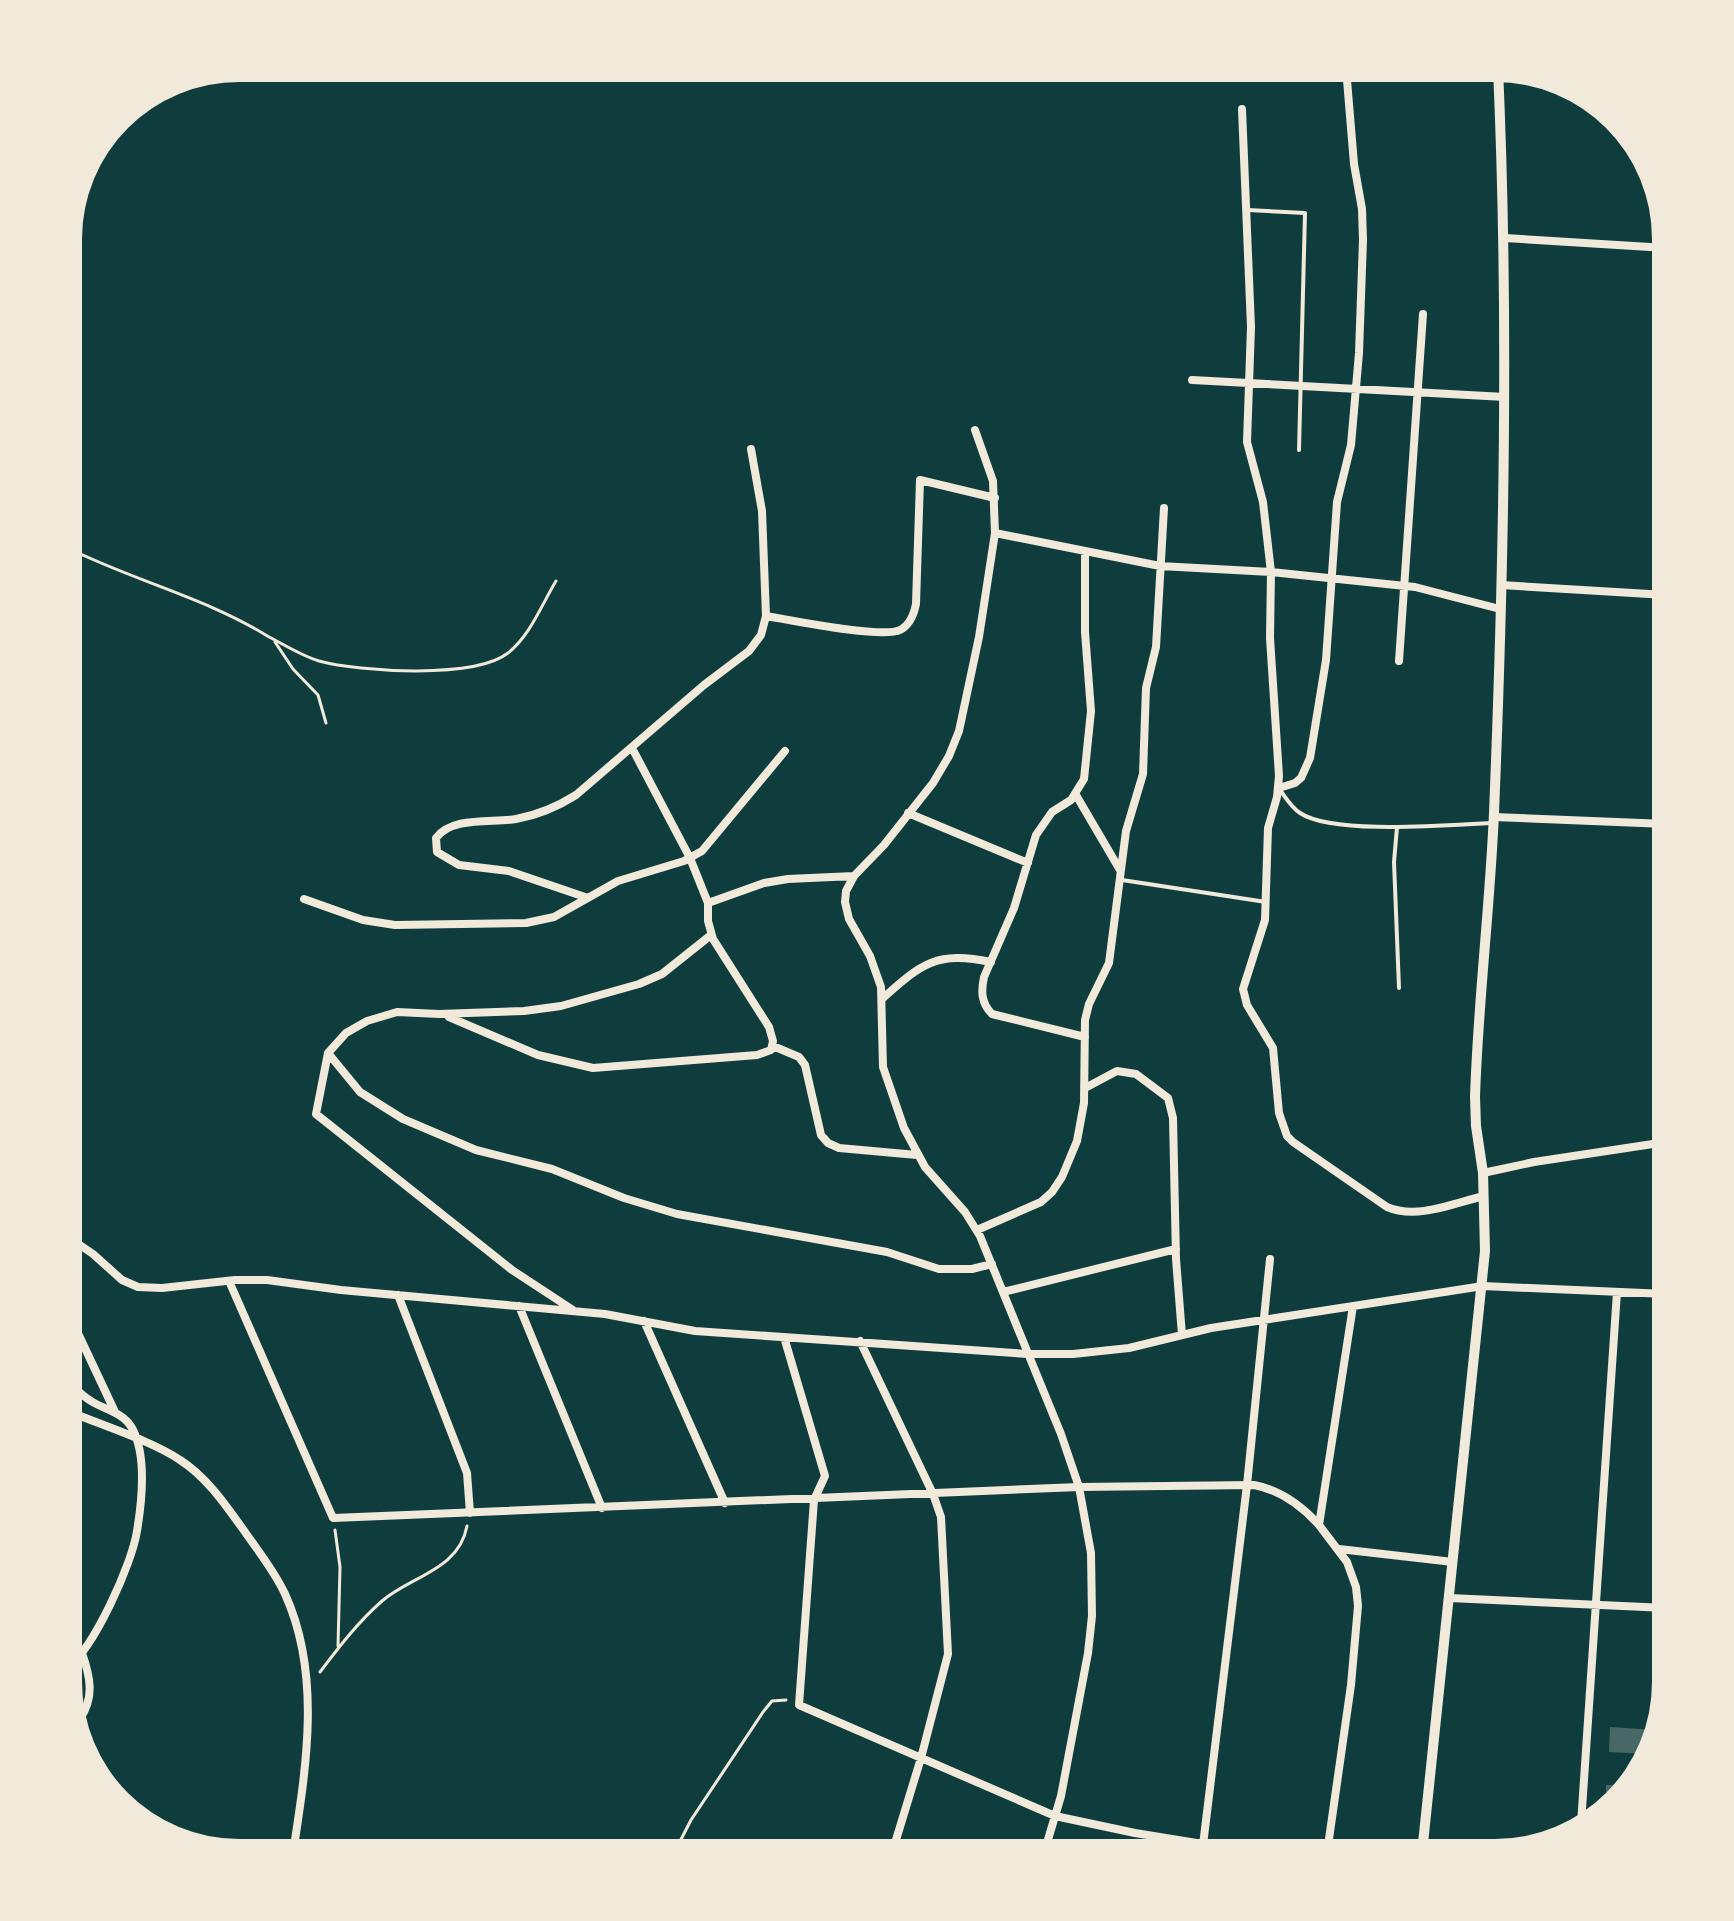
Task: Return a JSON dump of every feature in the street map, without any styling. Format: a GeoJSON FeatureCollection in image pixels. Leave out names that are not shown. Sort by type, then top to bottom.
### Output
{"type":"FeatureCollection","features":[{"type":"Feature","properties":{"kind":"street"},"geometry":{"type":"LineString","coordinates":[[1279,788],[1301,778],[1310,758],[1326,660],[1337,502],[1349,461],[1356,389],[1363,240],[1347,82]]}},
{"type":"Feature","properties":{"kind":"street"},"geometry":{"type":"LineString","coordinates":[[1423,1839],[1483,1286],[1484,1196],[1475,1097],[1493,820],[1505,397],[1505,238],[1499,82]]}},
{"type":"Feature","properties":{"kind":"street"},"geometry":{"type":"LineString","coordinates":[[1242,109],[1251,327],[1247,442],[1263,502],[1271,572],[1270,651],[1279,788],[1269,822],[1262,933],[1243,989],[1247,1005],[1265,1032],[1275,1056],[1279,1113],[1287,1136],[1387,1207],[1401,1213],[1415,1213],[1484,1196]]}},
{"type":"Feature","properties":{"kind":"street"},"geometry":{"type":"LineString","coordinates":[[1505,238],[1652,247]]}},
{"type":"Feature","properties":{"kind":"street"},"geometry":{"type":"LineString","coordinates":[[1399,661],[1423,314]]}},
{"type":"Feature","properties":{"kind":"street"},"geometry":{"type":"LineString","coordinates":[[1192,380],[1505,397]]}},
{"type":"Feature","properties":{"kind":"street"},"geometry":{"type":"LineString","coordinates":[[975,430],[990,466],[995,498],[995,533],[979,637],[959,731],[943,768],[884,845],[854,876],[846,891],[845,910],[877,972],[883,998],[883,1067],[895,1104],[917,1155],[977,1230],[1079,1487],[1088,1526],[1092,1616],[1070,1752],[1048,1839]]}},
{"type":"Feature","properties":{"kind":"street"},"geometry":{"type":"LineString","coordinates":[[588,898],[509,871],[459,865],[437,852],[436,838],[457,825],[515,819],[562,804],[757,643],[766,616],[762,511],[751,449]]}},
{"type":"Feature","properties":{"kind":"street"},"geometry":{"type":"LineString","coordinates":[[766,616],[879,632],[900,630],[910,620],[916,604],[920,480],[995,498]]}},
{"type":"Feature","properties":{"kind":"street"},"geometry":{"type":"LineString","coordinates":[[977,1230],[1023,1211],[1052,1192],[1077,1141],[1085,1088],[1085,1020],[1089,1004],[1109,963],[1126,831],[1143,774],[1146,688],[1156,647],[1164,508]]}},
{"type":"Feature","properties":{"kind":"street"},"geometry":{"type":"LineString","coordinates":[[995,533],[1160,566],[1271,572],[1404,585],[1500,609]]}},
{"type":"Feature","properties":{"kind":"street"},"geometry":{"type":"LineString","coordinates":[[1085,551],[1085,632],[1091,725],[1084,779],[1076,795],[1052,812],[1043,823],[982,988],[983,1000],[992,1014],[1085,1037]]}},
{"type":"Feature","properties":{"kind":"street"},"geometry":{"type":"LineString","coordinates":[[1501,585],[1652,594]]}},
{"type":"Feature","properties":{"kind":"street"},"geometry":{"type":"LineString","coordinates":[[632,748],[690,858],[708,903],[711,935],[768,1023],[773,1046]]}},
{"type":"Feature","properties":{"kind":"street"},"geometry":{"type":"LineString","coordinates":[[304,899],[363,920],[420,926],[542,921],[618,881],[690,858],[714,838],[785,751]]}},
{"type":"Feature","properties":{"kind":"street"},"geometry":{"type":"LineString","coordinates":[[1076,795],[1120,875]]}},
{"type":"Feature","properties":{"kind":"street"},"geometry":{"type":"LineString","coordinates":[[908,813],[1028,863]]}},
{"type":"Feature","properties":{"kind":"street"},"geometry":{"type":"LineString","coordinates":[[1493,820],[1652,824]]}},
{"type":"Feature","properties":{"kind":"street"},"geometry":{"type":"LineString","coordinates":[[708,903],[764,883],[854,876]]}},
{"type":"Feature","properties":{"kind":"street"},"geometry":{"type":"LineString","coordinates":[[574,1311],[512,1270],[316,1114],[328,1053],[346,1033],[383,1015],[409,1011],[439,1014],[534,1010],[605,994],[662,974],[711,935]]}},
{"type":"Feature","properties":{"kind":"street"},"geometry":{"type":"LineString","coordinates":[[883,998],[912,972],[940,959],[965,957],[991,962]]}},
{"type":"Feature","properties":{"kind":"street"},"geometry":{"type":"LineString","coordinates":[[439,1014],[538,1055],[593,1068],[763,1054],[773,1046]]}},
{"type":"Feature","properties":{"kind":"street"},"geometry":{"type":"LineString","coordinates":[[773,1046],[799,1057],[805,1065],[821,1135],[828,1143],[839,1148],[917,1155]]}},
{"type":"Feature","properties":{"kind":"street"},"geometry":{"type":"LineString","coordinates":[[328,1053],[360,1092],[403,1119],[476,1150],[552,1169],[624,1198],[677,1214],[887,1252],[939,1269],[972,1269],[992,1264]]}},
{"type":"Feature","properties":{"kind":"street"},"geometry":{"type":"LineString","coordinates":[[1085,1088],[1110,1073],[1125,1071],[1136,1074],[1168,1098],[1173,1118],[1176,1249],[1182,1335]]}},
{"type":"Feature","properties":{"kind":"street"},"geometry":{"type":"LineString","coordinates":[[1483,1173],[1652,1144]]}},
{"type":"Feature","properties":{"kind":"street"},"geometry":{"type":"LineString","coordinates":[[82,1248],[130,1285],[162,1288],[267,1280],[574,1311],[695,1331],[1028,1354],[1073,1354],[1129,1348],[1264,1319],[1483,1286],[1652,1293]]}},
{"type":"Feature","properties":{"kind":"street"},"geometry":{"type":"LineString","coordinates":[[1003,1292],[1176,1249]]}},
{"type":"Feature","properties":{"kind":"street"},"geometry":{"type":"LineString","coordinates":[[1203,1839],[1247,1485],[1270,1259]]}},
{"type":"Feature","properties":{"kind":"street"},"geometry":{"type":"LineString","coordinates":[[229,1281],[333,1518],[1079,1487],[1247,1485],[1281,1494],[1302,1508],[1319,1525],[1339,1549],[1354,1579],[1357,1616],[1346,1725],[1329,1839]]}},
{"type":"Feature","properties":{"kind":"street"},"geometry":{"type":"LineString","coordinates":[[1582,1813],[1617,1292]]}},
{"type":"Feature","properties":{"kind":"street"},"geometry":{"type":"LineString","coordinates":[[398,1295],[467,1473],[470,1513]]}},
{"type":"Feature","properties":{"kind":"street"},"geometry":{"type":"LineString","coordinates":[[519,1306],[602,1508]]}},
{"type":"Feature","properties":{"kind":"street"},"geometry":{"type":"LineString","coordinates":[[1319,1525],[1353,1306]]}},
{"type":"Feature","properties":{"kind":"street"},"geometry":{"type":"LineString","coordinates":[[644,1321],[725,1503]]}},
{"type":"Feature","properties":{"kind":"street"},"geometry":{"type":"LineString","coordinates":[[784,1337],[825,1476],[814,1500],[799,1705],[1055,1816],[1157,1839]]}},
{"type":"Feature","properties":{"kind":"street"},"geometry":{"type":"LineString","coordinates":[[860,1341],[941,1517],[948,1654],[896,1839]]}},
{"type":"Feature","properties":{"kind":"street"},"geometry":{"type":"LineString","coordinates":[[82,1342],[115,1413]]}},
{"type":"Feature","properties":{"kind":"street"},"geometry":{"type":"LineString","coordinates":[[82,1393],[129,1423],[138,1441],[140,1475],[137,1532],[130,1557],[101,1621],[82,1653],[91,1689],[85,1712]]}},
{"type":"Feature","properties":{"kind":"street"},"geometry":{"type":"LineString","coordinates":[[82,1417],[177,1458],[197,1473],[233,1515],[284,1592],[305,1657],[308,1687],[303,1779],[295,1839]]}},
{"type":"Feature","properties":{"kind":"street"},"geometry":{"type":"LineString","coordinates":[[1339,1549],[1453,1562]]}},
{"type":"Feature","properties":{"kind":"street"},"geometry":{"type":"LineString","coordinates":[[1449,1598],[1652,1607]]}},
{"type":"Feature","properties":{"kind":"lane"},"geometry":{"type":"LineString","coordinates":[[1246,210],[1305,213],[1299,450]]}},
{"type":"Feature","properties":{"kind":"lane"},"geometry":{"type":"LineString","coordinates":[[1279,788],[1292,807],[1315,820],[1397,827],[1493,820]]}},
{"type":"Feature","properties":{"kind":"lane"},"geometry":{"type":"LineString","coordinates":[[1397,827],[1394,862],[1399,988]]}},
{"type":"Feature","properties":{"kind":"lane"},"geometry":{"type":"LineString","coordinates":[[1120,875],[1266,902]]}},
{"type":"Feature","properties":{"kind":"path"},"geometry":{"type":"LineString","coordinates":[[82,554],[211,606],[308,657],[342,666],[398,670],[470,668],[495,661],[514,648],[556,581]]}},
{"type":"Feature","properties":{"kind":"path"},"geometry":{"type":"LineString","coordinates":[[269,637],[282,649],[299,677],[318,695],[326,723]]}},
{"type":"Feature","properties":{"kind":"path"},"geometry":{"type":"LineString","coordinates":[[308,1687],[353,1629],[386,1598],[446,1561],[463,1540],[470,1513]]}},
{"type":"Feature","properties":{"kind":"path"},"geometry":{"type":"LineString","coordinates":[[333,1518],[340,1567],[337,1649]]}},
{"type":"Feature","properties":{"kind":"path"},"geometry":{"type":"LineString","coordinates":[[681,1839],[763,1712],[777,1699],[799,1705]]}},
{"type":"Feature","properties":{"kind":"building"},"geometry":{"type":"Polygon","coordinates":[[[1610,1727],[1645,1729],[1635,1753],[1609,1752],[1610,1727]]]}}]}
